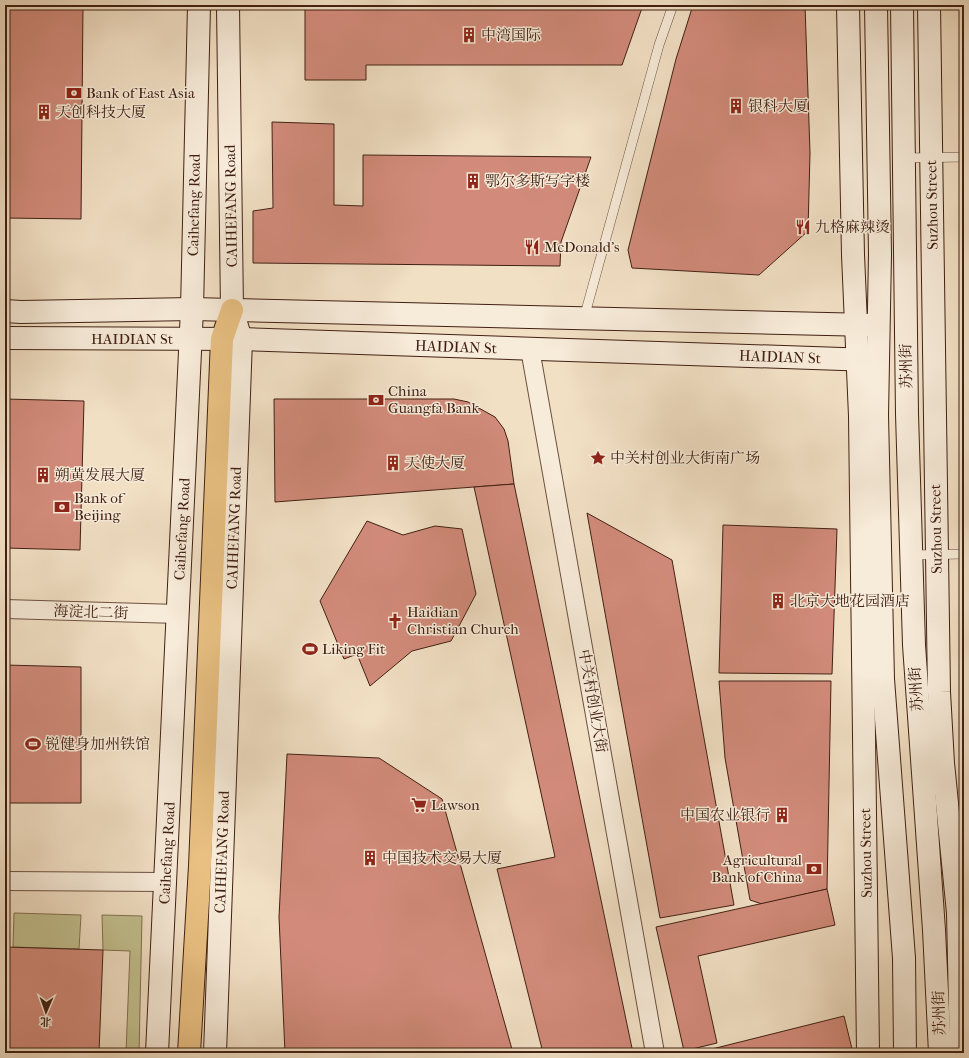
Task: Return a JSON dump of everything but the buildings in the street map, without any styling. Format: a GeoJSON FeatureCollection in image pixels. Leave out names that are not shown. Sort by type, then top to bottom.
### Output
{"type":"FeatureCollection","features":[{"type":"Feature","properties":{"kind":"highway"},"geometry":{"type":"LineString","coordinates":[[189,1053],[232,339],[232,310]]}},
{"type":"Feature","properties":{"kind":"street","name":"Caihefang Road"},"geometry":{"type":"LineString","coordinates":[[157,1053],[191,339],[199,5]]}},
{"type":"Feature","properties":{"kind":"street","name":"CAIHEFANG Road"},"geometry":{"type":"LineString","coordinates":[[228,5],[232,310]]}},
{"type":"Feature","properties":{"kind":"street","name":"Suzhou Street"},"geometry":{"type":"LineString","coordinates":[[848,5],[856,325],[868,360],[868,1053]]}},
{"type":"Feature","properties":{"kind":"street"},"geometry":{"type":"LineString","coordinates":[[876,5],[880,254],[879,325]]}},
{"type":"Feature","properties":{"kind":"street","name":"Suzhou Street"},"geometry":{"type":"LineString","coordinates":[[902,5],[905,325]]}},
{"type":"Feature","properties":{"kind":"street","name":"Suzhou Street"},"geometry":{"type":"LineString","coordinates":[[929,5],[939,692],[961,930],[962,1053]]}},
{"type":"Feature","properties":{"kind":"street","name":"HAIDIAN St"},"geometry":{"type":"LineString","coordinates":[[5,311],[192,309],[905,325]]}},
{"type":"Feature","properties":{"kind":"street","name":"苏州街"},"geometry":{"type":"LineString","coordinates":[[879,325],[868,360],[878,415],[883,679],[904,958],[905,1053]]}},
{"type":"Feature","properties":{"kind":"street","name":"苏州街"},"geometry":{"type":"LineString","coordinates":[[905,325],[915,676],[934,930],[940,1053]]}},
{"type":"Feature","properties":{"kind":"street","name":"HAIDIAN St"},"geometry":{"type":"LineString","coordinates":[[5,338],[232,339],[868,360],[907,360]]}},
{"type":"Feature","properties":{"kind":"street","name":"CAIHEFANG Road"},"geometry":{"type":"LineString","coordinates":[[215,1053],[232,339]]}},
{"type":"Feature","properties":{"kind":"street","name":"中关村创业大街"},"geometry":{"type":"LineString","coordinates":[[530,349],[655,1053]]}},
{"type":"Feature","properties":{"kind":"street","name":"海淀北二街"},"geometry":{"type":"LineString","coordinates":[[5,609],[178,614]]}},
{"type":"Feature","properties":{"kind":"street"},"geometry":{"type":"LineString","coordinates":[[5,881],[165,882]]}},
{"type":"Feature","properties":{"kind":"street"},"geometry":{"type":"LineString","coordinates":[[934,930],[961,930]]}},
{"type":"Feature","properties":{"kind":"lane"},"geometry":{"type":"LineString","coordinates":[[584,318],[659,45],[673,5]]}},
{"type":"Feature","properties":{"kind":"lane"},"geometry":{"type":"LineString","coordinates":[[903,158],[964,156]]}},
{"type":"Feature","properties":{"kind":"lane"},"geometry":{"type":"LineString","coordinates":[[911,555],[964,554]]}},
{"type":"Feature","properties":{"kind":"shaded area"},"geometry":{"type":"Polygon","coordinates":[[[14,913],[81,915],[79,949],[13,947],[14,913]]]}},
{"type":"Feature","properties":{"kind":"shaded area"},"geometry":{"type":"Polygon","coordinates":[[[102,915],[142,916],[139,1053],[126,1053],[130,951],[103,950],[102,915]]]}},
{"type":"Feature","properties":{"kind":"place","name":"中湾国际"},"geometry":{"type":"Point","coordinates":[469,35]}},
{"type":"Feature","properties":{"kind":"place","name":"Bank of East Asia"},"geometry":{"type":"Point","coordinates":[74,93]}},
{"type":"Feature","properties":{"kind":"place","name":"银科大厦"},"geometry":{"type":"Point","coordinates":[736,106]}},
{"type":"Feature","properties":{"kind":"place","name":"天创科技大厦"},"geometry":{"type":"Point","coordinates":[44,112]}},
{"type":"Feature","properties":{"kind":"place","name":"鄂尔多斯写字楼"},"geometry":{"type":"Point","coordinates":[473,181]}},
{"type":"Feature","properties":{"kind":"place","name":"九格麻辣烫"},"geometry":{"type":"Point","coordinates":[803,227]}},
{"type":"Feature","properties":{"kind":"place","name":"McDonald's"},"geometry":{"type":"Point","coordinates":[532,247]}},
{"type":"Feature","properties":{"kind":"place","name":"China Guangfa Bank"},"geometry":{"type":"Point","coordinates":[376,400]}},
{"type":"Feature","properties":{"kind":"place","name":"中关村创业大街南广场"},"geometry":{"type":"Point","coordinates":[598,458]}},
{"type":"Feature","properties":{"kind":"place","name":"天使大厦"},"geometry":{"type":"Point","coordinates":[393,463]}},
{"type":"Feature","properties":{"kind":"place","name":"朔黄发展大厦"},"geometry":{"type":"Point","coordinates":[43,475]}},
{"type":"Feature","properties":{"kind":"place","name":"Bank of Beijing"},"geometry":{"type":"Point","coordinates":[62,507]}},
{"type":"Feature","properties":{"kind":"place","name":"北京大地花园酒店"},"geometry":{"type":"Point","coordinates":[778,601]}},
{"type":"Feature","properties":{"kind":"place","name":"Haidian Christian Church"},"geometry":{"type":"Point","coordinates":[395,621]}},
{"type":"Feature","properties":{"kind":"place","name":"Liking Fit"},"geometry":{"type":"Point","coordinates":[310,649]}},
{"type":"Feature","properties":{"kind":"place","name":"锐健身加州铁馆"},"geometry":{"type":"Point","coordinates":[33,744]}},
{"type":"Feature","properties":{"kind":"place","name":"Lawson"},"geometry":{"type":"Point","coordinates":[419,805]}},
{"type":"Feature","properties":{"kind":"place","name":"中国农业银行"},"geometry":{"type":"Point","coordinates":[782,815]}},
{"type":"Feature","properties":{"kind":"place","name":"中国技术交易大厦"},"geometry":{"type":"Point","coordinates":[370,858]}},
{"type":"Feature","properties":{"kind":"place","name":"Agricultural Bank of China"},"geometry":{"type":"Point","coordinates":[814,869]}}]}
